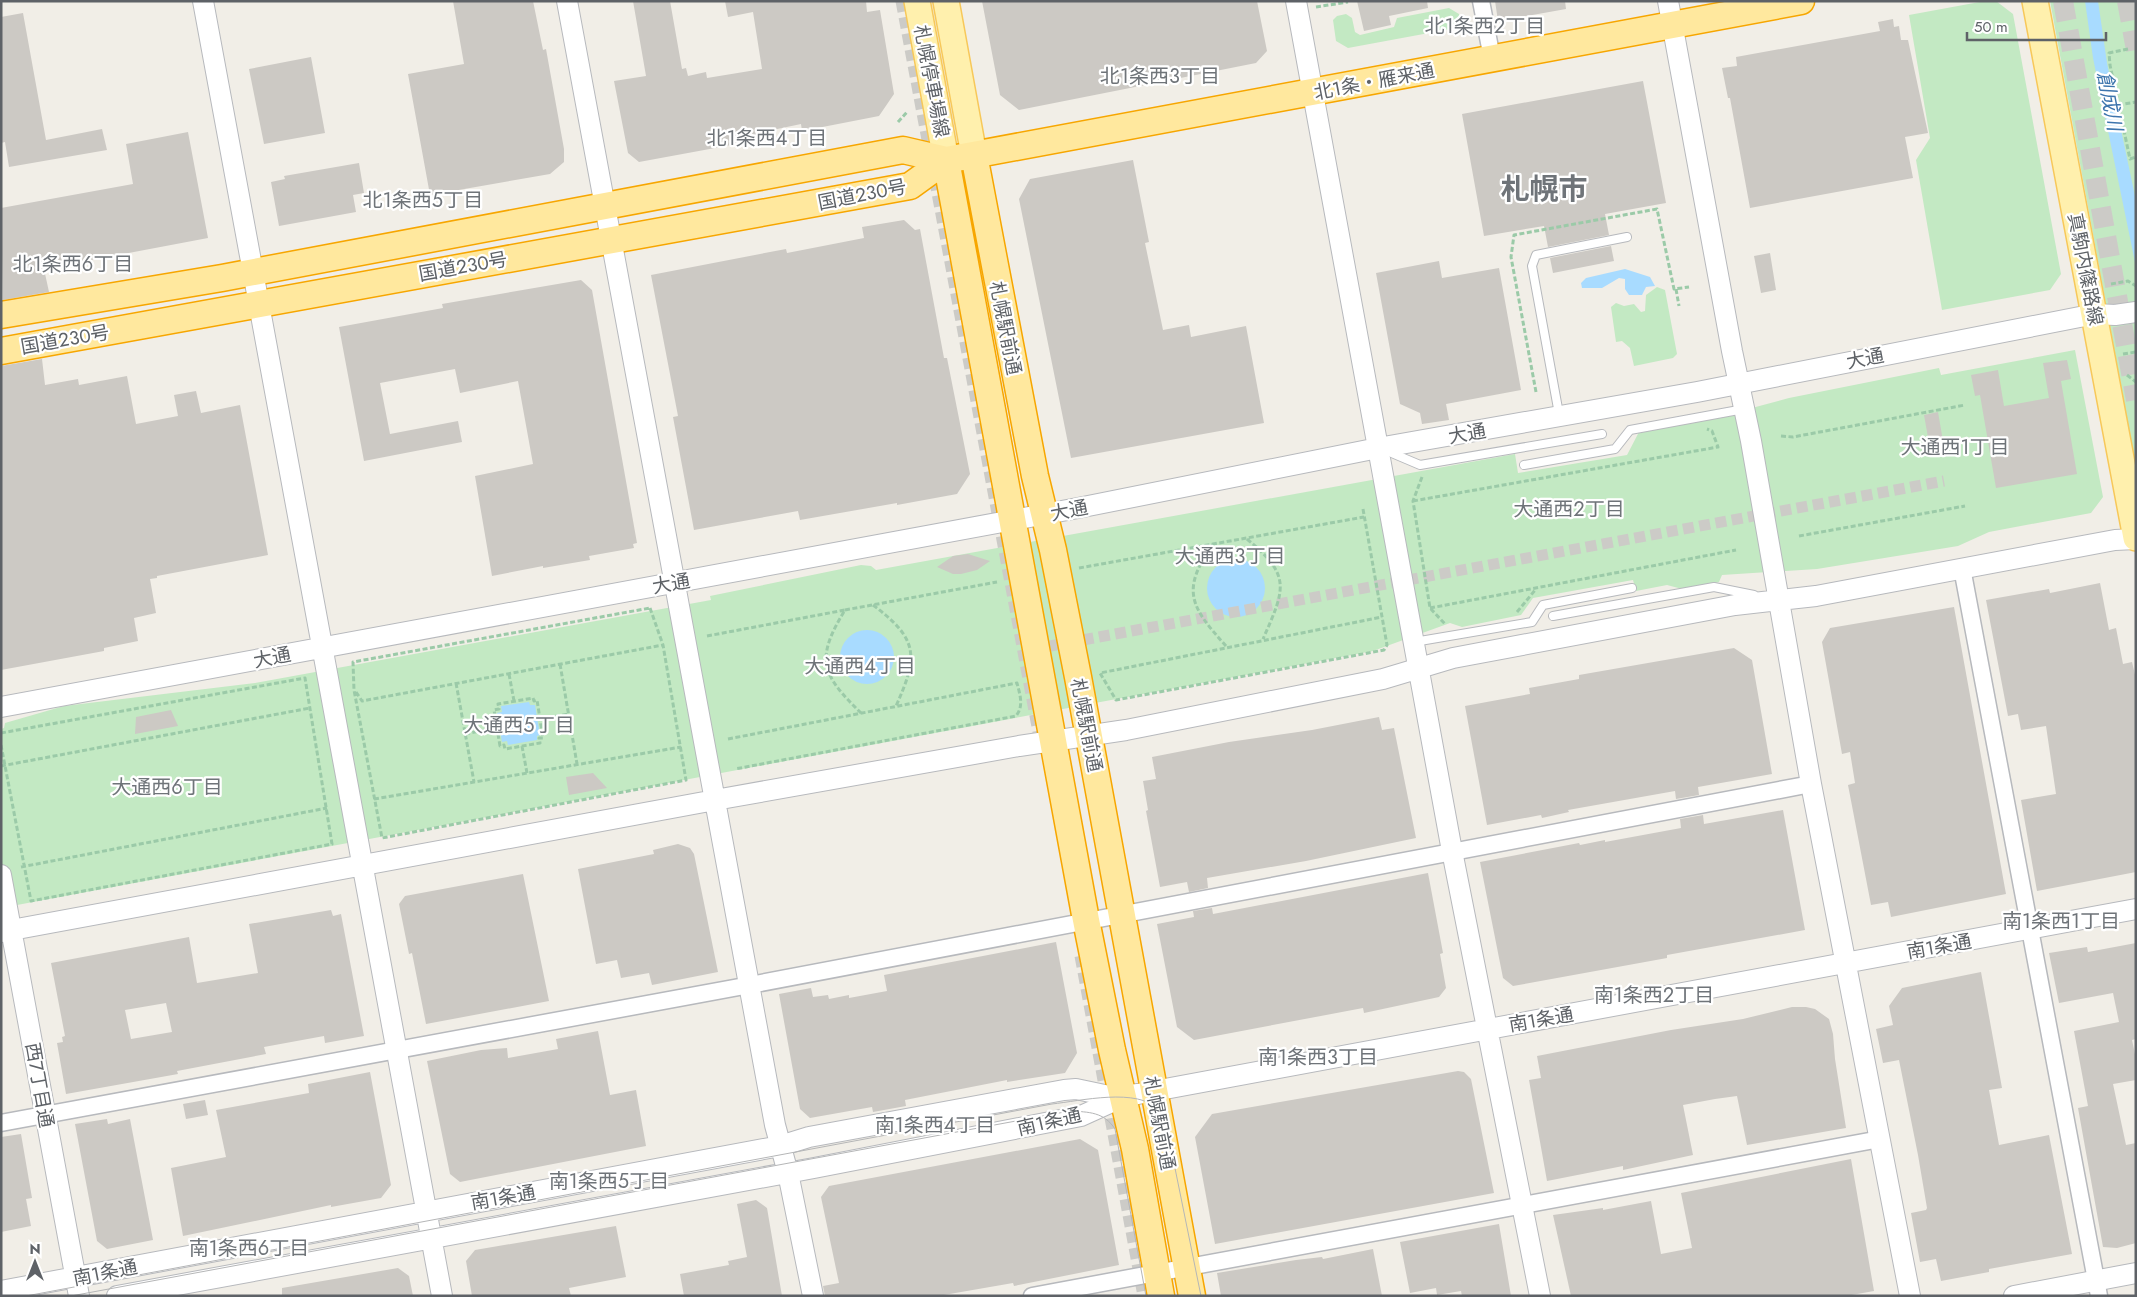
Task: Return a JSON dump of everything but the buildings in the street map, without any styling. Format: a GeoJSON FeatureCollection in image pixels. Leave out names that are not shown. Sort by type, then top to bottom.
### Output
{"type":"FeatureCollection","features":[{"type":"Feature","properties":{"kind":"highway","name":"北1条・雁来通"},"geometry":{"type":"LineString","coordinates":[[946,160],[1492,58],[1671,13],[1801,1]]}},
{"type":"Feature","properties":{"kind":"highway","name":"国道230号"},"geometry":{"type":"LineString","coordinates":[[1,315],[253,272],[605,204],[903,150],[946,160]]}},
{"type":"Feature","properties":{"kind":"highway","name":"札幌駅前通"},"geometry":{"type":"LineString","coordinates":[[974,155],[1035,476],[1088,735],[1192,1296]]}},
{"type":"Feature","properties":{"kind":"highway","name":"国道230号"},"geometry":{"type":"LineString","coordinates":[[1,351],[910,186],[946,160]]}},
{"type":"Feature","properties":{"kind":"highway","name":"札幌駅前通"},"geometry":{"type":"LineString","coordinates":[[946,160],[1086,920],[1135,1150],[1159,1284]]}},
{"type":"Feature","properties":{"kind":"main road","name":"札幌停車場線"},"geometry":{"type":"LineString","coordinates":[[917,1],[946,160]]}},
{"type":"Feature","properties":{"kind":"main road","name":"札幌停車場線"},"geometry":{"type":"LineString","coordinates":[[946,1],[974,155]]}},
{"type":"Feature","properties":{"kind":"main road","name":"真駒内篠路線"},"geometry":{"type":"LineString","coordinates":[[2035,1],[2136,538]]}},
{"type":"Feature","properties":{"kind":"street"},"geometry":{"type":"LineString","coordinates":[[203,1],[442,1296]]}},
{"type":"Feature","properties":{"kind":"street"},"geometry":{"type":"LineString","coordinates":[[567,1],[780,1146],[788,1172],[813,1296]]}},
{"type":"Feature","properties":{"kind":"street"},"geometry":{"type":"LineString","coordinates":[[1481,1],[1492,58]]}},
{"type":"Feature","properties":{"kind":"street"},"geometry":{"type":"LineString","coordinates":[[1306,4],[1313,92],[1452,851],[1540,1296]]}},
{"type":"Feature","properties":{"kind":"street"},"geometry":{"type":"LineString","coordinates":[[1671,13],[1738,383],[1751,440],[1811,784],[1910,1296]]}},
{"type":"Feature","properties":{"kind":"street","name":"大通"},"geometry":{"type":"LineString","coordinates":[[1,707],[1013,520],[1378,448],[1738,383],[2095,314],[2115,315],[2136,312]]}},
{"type":"Feature","properties":{"kind":"street"},"geometry":{"type":"LineString","coordinates":[[6,932],[715,800],[1088,735],[1383,679],[1463,656],[1735,605],[1816,596],[2115,540],[2136,538]]}},
{"type":"Feature","properties":{"kind":"street"},"geometry":{"type":"LineString","coordinates":[[1962,568],[2097,1288]]}},
{"type":"Feature","properties":{"kind":"street"},"geometry":{"type":"LineString","coordinates":[[1,1122],[397,1048],[750,985],[1121,913],[1811,784]]}},
{"type":"Feature","properties":{"kind":"street","name":"西7丁目通"},"geometry":{"type":"LineString","coordinates":[[1,875],[6,932],[45,1114],[77,1287]]}},
{"type":"Feature","properties":{"kind":"street","name":"南1条通"},"geometry":{"type":"LineString","coordinates":[[1,1291],[77,1287],[427,1211],[780,1146],[809,1137],[1064,1090],[1076,1089],[1114,1097],[1123,1097],[2136,909]]}},
{"type":"Feature","properties":{"kind":"street","name":"南1条通"},"geometry":{"type":"LineString","coordinates":[[117,1296],[1081,1116],[1123,1097]]}},
{"type":"Feature","properties":{"kind":"street"},"geometry":{"type":"LineString","coordinates":[[1032,1296],[1159,1284],[1186,1269],[1523,1204],[1880,1139]]}},
{"type":"Feature","properties":{"kind":"street"},"geometry":{"type":"LineString","coordinates":[[2014,1296],[2097,1288],[2136,1273]]}},
{"type":"Feature","properties":{"kind":"lane"},"geometry":{"type":"LineString","coordinates":[[1560,416],[1532,266],[1536,254],[1627,237]]}},
{"type":"Feature","properties":{"kind":"lane"},"geometry":{"type":"LineString","coordinates":[[1524,465],[1615,448],[1630,430],[1744,408]]}},
{"type":"Feature","properties":{"kind":"lane"},"geometry":{"type":"LineString","coordinates":[[1378,448],[1420,464],[1602,434]]}},
{"type":"Feature","properties":{"kind":"lane"},"geometry":{"type":"LineString","coordinates":[[1553,616],[1714,587],[1778,600]]}},
{"type":"Feature","properties":{"kind":"lane"},"geometry":{"type":"LineString","coordinates":[[1414,642],[1532,622],[1543,605],[1632,588]]}},
{"type":"Feature","properties":{"kind":"path"},"geometry":{"type":"LineString","coordinates":[[1306,4],[1348,2]]}},
{"type":"Feature","properties":{"kind":"path"},"geometry":{"type":"LineString","coordinates":[[2128,48],[2109,52],[2130,159],[2136,158]]}},
{"type":"Feature","properties":{"kind":"path"},"geometry":{"type":"LineString","coordinates":[[2118,105],[2136,102]]}},
{"type":"Feature","properties":{"kind":"path"},"geometry":{"type":"LineString","coordinates":[[898,122],[907,112]]}},
{"type":"Feature","properties":{"kind":"path"},"geometry":{"type":"LineString","coordinates":[[1536,392],[1511,257],[1514,235],[1576,222],[1658,209],[1679,306]]}},
{"type":"Feature","properties":{"kind":"path"},"geometry":{"type":"LineString","coordinates":[[2111,284],[2128,281],[2136,286]]}},
{"type":"Feature","properties":{"kind":"path"},"geometry":{"type":"LineString","coordinates":[[1676,289],[1689,286]]}},
{"type":"Feature","properties":{"kind":"path"},"geometry":{"type":"LineString","coordinates":[[2123,354],[2136,352]]}},
{"type":"Feature","properties":{"kind":"path"},"geometry":{"type":"LineString","coordinates":[[2127,374],[2136,382]]}},
{"type":"Feature","properties":{"kind":"path"},"geometry":{"type":"LineString","coordinates":[[1782,436],[1793,438],[1964,405]]}},
{"type":"Feature","properties":{"kind":"path"},"geometry":{"type":"LineString","coordinates":[[1413,501],[1718,447],[1712,431],[1704,428]]}},
{"type":"Feature","properties":{"kind":"path"},"geometry":{"type":"LineString","coordinates":[[1423,476],[1413,501],[1430,608],[1447,626]]}},
{"type":"Feature","properties":{"kind":"path"},"geometry":{"type":"LineString","coordinates":[[1800,536],[1964,506]]}},
{"type":"Feature","properties":{"kind":"path"},"geometry":{"type":"LineString","coordinates":[[1363,509],[1387,645],[1384,650],[1116,700],[1100,673],[1226,646],[1382,617]]}},
{"type":"Feature","properties":{"kind":"path"},"geometry":{"type":"LineString","coordinates":[[1079,568],[1364,517]]}},
{"type":"Feature","properties":{"kind":"path"},"geometry":{"type":"LineString","coordinates":[[1246,539],[1274,564],[1280,580],[1279,598],[1263,640]]}},
{"type":"Feature","properties":{"kind":"path"},"geometry":{"type":"LineString","coordinates":[[1213,544],[1194,573],[1193,592],[1195,608],[1205,623],[1226,646]]}},
{"type":"Feature","properties":{"kind":"path"},"geometry":{"type":"LineString","coordinates":[[1430,608],[1736,550]]}},
{"type":"Feature","properties":{"kind":"path"},"geometry":{"type":"LineString","coordinates":[[707,636],[997,582]]}},
{"type":"Feature","properties":{"kind":"path"},"geometry":{"type":"LineString","coordinates":[[874,605],[896,623],[909,640],[911,664],[896,706]]}},
{"type":"Feature","properties":{"kind":"path"},"geometry":{"type":"LineString","coordinates":[[650,608],[663,645],[686,780],[382,838],[354,690],[353,662],[650,608]]}},
{"type":"Feature","properties":{"kind":"path"},"geometry":{"type":"LineString","coordinates":[[845,610],[826,644],[826,668],[831,680],[844,697],[861,713]]}},
{"type":"Feature","properties":{"kind":"path"},"geometry":{"type":"LineString","coordinates":[[354,690],[362,701],[663,645]]}},
{"type":"Feature","properties":{"kind":"path"},"geometry":{"type":"LineString","coordinates":[[560,664],[577,764]]}},
{"type":"Feature","properties":{"kind":"path"},"geometry":{"type":"LineString","coordinates":[[509,674],[514,701]]}},
{"type":"Feature","properties":{"kind":"path"},"geometry":{"type":"LineString","coordinates":[[1,733],[305,678],[332,844],[31,901],[3,766],[1,746]]}},
{"type":"Feature","properties":{"kind":"path"},"geometry":{"type":"LineString","coordinates":[[456,683],[474,782]]}},
{"type":"Feature","properties":{"kind":"path"},"geometry":{"type":"LineString","coordinates":[[728,739],[1017,683],[1021,703],[1020,711],[1016,716],[735,769]]}},
{"type":"Feature","properties":{"kind":"path"},"geometry":{"type":"LineString","coordinates":[[309,709],[312,694]]}},
{"type":"Feature","properties":{"kind":"path"},"geometry":{"type":"LineString","coordinates":[[533,698],[534,701],[537,700],[543,738],[539,738],[540,743],[505,749],[504,745],[500,746],[494,710],[499,709],[498,704],[514,701],[533,698]]}},
{"type":"Feature","properties":{"kind":"path"},"geometry":{"type":"LineString","coordinates":[[3,766],[309,709]]}},
{"type":"Feature","properties":{"kind":"path"},"geometry":{"type":"LineString","coordinates":[[540,719],[569,714]]}},
{"type":"Feature","properties":{"kind":"path"},"geometry":{"type":"LineString","coordinates":[[465,734],[497,728]]}},
{"type":"Feature","properties":{"kind":"path"},"geometry":{"type":"LineString","coordinates":[[522,746],[527,773]]}},
{"type":"Feature","properties":{"kind":"path"},"geometry":{"type":"LineString","coordinates":[[374,799],[681,747]]}},
{"type":"Feature","properties":{"kind":"path"},"geometry":{"type":"LineString","coordinates":[[23,867],[326,808]]}},
{"type":"Feature","properties":{"kind":"path"},"geometry":{"type":"LineString","coordinates":[[328,821],[334,820]]}},
{"type":"Feature","properties":{"kind":"green space"},"geometry":{"type":"Polygon","coordinates":[[[1985,1],[1996,1],[2013,14],[2061,274],[2050,290],[1942,310],[1916,160],[1930,138],[1909,15],[1985,1]]]}},
{"type":"Feature","properties":{"kind":"green space"},"geometry":{"type":"Polygon","coordinates":[[[2050,1],[2132,1],[2136,20],[2136,467],[2050,1]]]}},
{"type":"Feature","properties":{"kind":"green space"},"geometry":{"type":"Polygon","coordinates":[[[1449,8],[1459,14],[1461,22],[1456,28],[1348,48],[1336,41],[1333,20],[1337,16],[1346,14],[1352,18],[1355,32],[1360,35],[1394,27],[1397,18],[1449,8]]]}},
{"type":"Feature","properties":{"kind":"green space"},"geometry":{"type":"Polygon","coordinates":[[[1657,287],[1665,290],[1677,354],[1673,358],[1634,366],[1630,348],[1622,341],[1616,342],[1611,307],[1616,303],[1624,306],[1634,304],[1641,312],[1645,311],[1646,295],[1657,287]]]}},
{"type":"Feature","properties":{"kind":"green space"},"geometry":{"type":"Polygon","coordinates":[[[2075,350],[2103,497],[2091,513],[1989,532],[1958,546],[1817,569],[1722,575],[1719,582],[1686,590],[1667,585],[1636,591],[1633,580],[1533,598],[1521,615],[1462,627],[1450,623],[1373,651],[1,908],[1,729],[4,728],[5,723],[64,706],[255,683],[711,600],[710,596],[861,565],[871,566],[876,570],[1515,454],[1518,473],[1627,455],[1639,432],[1707,420],[1789,398],[1939,368],[1941,375],[2075,350]]]}},
{"type":"Feature","properties":{"kind":"water","name":"創成川"},"geometry":{"type":"Polygon","coordinates":[[[2085,1],[2098,1],[2107,63],[2136,201],[2136,267],[2093,58],[2085,1]]]}},
{"type":"Feature","properties":{"kind":"water"},"geometry":{"type":"Polygon","coordinates":[[[1625,269],[1650,277],[1655,286],[1646,287],[1642,295],[1629,295],[1625,289],[1625,279],[1619,278],[1602,288],[1582,288],[1581,283],[1586,278],[1625,269]]]}},
{"type":"Feature","properties":{"kind":"water"},"geometry":{"type":"Polygon","coordinates":[[[1230,559],[1242,559],[1257,567],[1265,582],[1265,594],[1257,609],[1242,617],[1230,617],[1215,609],[1207,594],[1207,582],[1215,567],[1230,559]]]}},
{"type":"Feature","properties":{"kind":"water"},"geometry":{"type":"Polygon","coordinates":[[[867,630],[877,632],[886,638],[892,647],[894,657],[892,667],[886,676],[877,682],[867,684],[857,682],[848,676],[842,667],[840,657],[842,647],[848,638],[857,632],[867,630]]]}},
{"type":"Feature","properties":{"kind":"water"},"geometry":{"type":"Polygon","coordinates":[[[529,702],[530,705],[535,705],[540,735],[537,736],[537,740],[508,745],[507,741],[502,742],[497,713],[502,712],[501,706],[529,702]]]}},
{"type":"Feature","properties":{"kind":"tunnel"},"geometry":{"type":"LineString","coordinates":[[901,1],[1038,732]]}},
{"type":"Feature","properties":{"kind":"tunnel"},"geometry":{"type":"LineString","coordinates":[[2063,1],[2136,400]]}},
{"type":"Feature","properties":{"kind":"tunnel"},"geometry":{"type":"LineString","coordinates":[[2127,1],[2136,50]]}},
{"type":"Feature","properties":{"kind":"tunnel"},"geometry":{"type":"LineString","coordinates":[[1034,649],[1944,481]]}},
{"type":"Feature","properties":{"kind":"tunnel"},"geometry":{"type":"LineString","coordinates":[[1080,956],[1143,1296]]}},
{"type":"Feature","properties":{"kind":"tram line"},"geometry":{"type":"LineString","coordinates":[[26,1296],[1052,1104],[1108,1097],[1137,1099],[1150,1103],[1160,1111],[1166,1124],[1201,1296]]}},
{"type":"Feature","properties":{"kind":"tram line"},"geometry":{"type":"LineString","coordinates":[[71,1296],[1070,1111],[1096,1114],[1106,1119],[1115,1129],[1146,1296]]}},
{"type":"Feature","properties":{"kind":"district","name":"北1条西2丁目"},"geometry":{"type":"Point","coordinates":[1485,26]}},
{"type":"Feature","properties":{"kind":"district","name":"北1条西3丁目"},"geometry":{"type":"Point","coordinates":[1160,76]}},
{"type":"Feature","properties":{"kind":"district","name":"北1条西4丁目"},"geometry":{"type":"Point","coordinates":[767,138]}},
{"type":"Feature","properties":{"kind":"district","name":"札幌市"},"geometry":{"type":"Point","coordinates":[1544,189]}},
{"type":"Feature","properties":{"kind":"district","name":"北1条西5丁目"},"geometry":{"type":"Point","coordinates":[423,200]}},
{"type":"Feature","properties":{"kind":"district","name":"北1条西6丁目"},"geometry":{"type":"Point","coordinates":[73,264]}},
{"type":"Feature","properties":{"kind":"district","name":"大通西1丁目"},"geometry":{"type":"Point","coordinates":[1955,447]}},
{"type":"Feature","properties":{"kind":"district","name":"大通西2丁目"},"geometry":{"type":"Point","coordinates":[1569,509]}},
{"type":"Feature","properties":{"kind":"district","name":"大通西3丁目"},"geometry":{"type":"Point","coordinates":[1230,556]}},
{"type":"Feature","properties":{"kind":"district","name":"大通西4丁目"},"geometry":{"type":"Point","coordinates":[860,666]}},
{"type":"Feature","properties":{"kind":"district","name":"大通西5丁目"},"geometry":{"type":"Point","coordinates":[519,725]}},
{"type":"Feature","properties":{"kind":"district","name":"大通西6丁目"},"geometry":{"type":"Point","coordinates":[167,787]}},
{"type":"Feature","properties":{"kind":"district","name":"南1条西1丁目"},"geometry":{"type":"Point","coordinates":[2061,921]}},
{"type":"Feature","properties":{"kind":"district","name":"南1条西2丁目"},"geometry":{"type":"Point","coordinates":[1654,995]}},
{"type":"Feature","properties":{"kind":"district","name":"南1条西3丁目"},"geometry":{"type":"Point","coordinates":[1318,1057]}},
{"type":"Feature","properties":{"kind":"district","name":"南1条西4丁目"},"geometry":{"type":"Point","coordinates":[935,1125]}},
{"type":"Feature","properties":{"kind":"district","name":"南1条西5丁目"},"geometry":{"type":"Point","coordinates":[609,1181]}},
{"type":"Feature","properties":{"kind":"district","name":"南1条西6丁目"},"geometry":{"type":"Point","coordinates":[249,1248]}}]}
